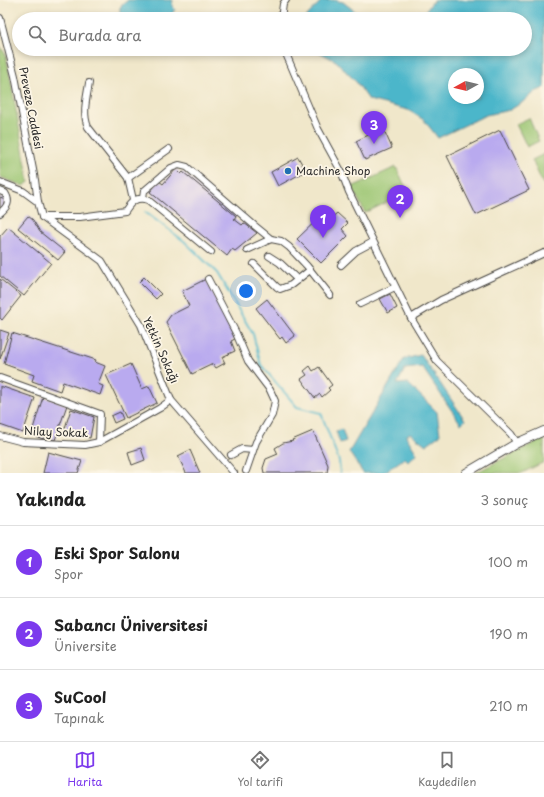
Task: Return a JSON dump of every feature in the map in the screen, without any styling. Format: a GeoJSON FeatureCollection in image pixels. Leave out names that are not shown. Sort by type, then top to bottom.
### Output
{"type":"FeatureCollection","features":[{"type":"Feature","properties":{"kind":"main road"},"geometry":{"type":"LineString","coordinates":[[466,473],[517,443],[544,430]]}},
{"type":"Feature","properties":{"kind":"street"},"geometry":{"type":"LineString","coordinates":[[282,12],[283,4],[286,0]]}},
{"type":"Feature","properties":{"kind":"street","name":"Preveze Caddesi"},"geometry":{"type":"LineString","coordinates":[[0,18],[3,38],[17,84],[38,202]]}},
{"type":"Feature","properties":{"kind":"street"},"geometry":{"type":"LineString","coordinates":[[287,56],[318,129],[341,171],[347,185],[348,192],[411,318],[437,361],[510,434],[517,443]]}},
{"type":"Feature","properties":{"kind":"street"},"geometry":{"type":"LineString","coordinates":[[89,82],[85,111],[88,127],[128,178],[133,200]]}},
{"type":"Feature","properties":{"kind":"street"},"geometry":{"type":"LineString","coordinates":[[128,178],[169,149]]}},
{"type":"Feature","properties":{"kind":"street"},"geometry":{"type":"LineString","coordinates":[[143,198],[144,191],[171,168],[176,166],[185,166],[239,214],[271,239],[281,242],[289,247],[330,295]]}},
{"type":"Feature","properties":{"kind":"street"},"geometry":{"type":"LineString","coordinates":[[0,182],[24,191],[38,202],[42,217],[80,217],[124,211],[133,200],[143,198],[148,200],[211,252]]}},
{"type":"Feature","properties":{"kind":"street"},"geometry":{"type":"LineString","coordinates":[[0,191],[5,193],[8,197],[8,202],[7,207],[0,213]]}},
{"type":"Feature","properties":{"kind":"street","name":"Yetkin Sokağı"},"geometry":{"type":"LineString","coordinates":[[42,217],[102,262],[141,325],[171,400],[234,473]]}},
{"type":"Feature","properties":{"kind":"street"},"geometry":{"type":"LineString","coordinates":[[247,250],[271,239]]}},
{"type":"Feature","properties":{"kind":"street"},"geometry":{"type":"LineString","coordinates":[[341,264],[356,251],[373,242]]}},
{"type":"Feature","properties":{"kind":"street"},"geometry":{"type":"LineString","coordinates":[[411,318],[441,300],[544,253]]}},
{"type":"Feature","properties":{"kind":"street"},"geometry":{"type":"LineString","coordinates":[[269,256],[280,262],[298,280]]}},
{"type":"Feature","properties":{"kind":"street"},"geometry":{"type":"LineString","coordinates":[[254,264],[279,288],[283,289],[289,287],[310,270]]}},
{"type":"Feature","properties":{"kind":"street"},"geometry":{"type":"LineString","coordinates":[[208,278],[236,333],[248,361],[270,390],[274,398],[272,415],[261,432],[246,471]]}},
{"type":"Feature","properties":{"kind":"street"},"geometry":{"type":"LineString","coordinates":[[360,304],[395,287]]}},
{"type":"Feature","properties":{"kind":"street"},"geometry":{"type":"LineString","coordinates":[[0,378],[100,414],[99,442]]}},
{"type":"Feature","properties":{"kind":"street","name":"Nilay Sokak"},"geometry":{"type":"LineString","coordinates":[[0,436],[23,442],[85,445],[99,442],[160,408],[171,400]]}},
{"type":"Feature","properties":{"kind":"street"},"geometry":{"type":"LineString","coordinates":[[232,455],[242,449],[254,450]]}},
{"type":"Feature","properties":{"kind":"green space"},"geometry":{"type":"Polygon","coordinates":[[[0,46],[6,55],[29,182],[24,186],[0,177],[0,46]]]}},
{"type":"Feature","properties":{"kind":"green space"},"geometry":{"type":"Polygon","coordinates":[[[529,118],[539,141],[527,147],[516,124],[529,118]]]}},
{"type":"Feature","properties":{"kind":"green space"},"geometry":{"type":"Polygon","coordinates":[[[544,154],[544,183],[543,184],[532,160],[544,154]]]}},
{"type":"Feature","properties":{"kind":"green space"},"geometry":{"type":"Polygon","coordinates":[[[396,167],[408,192],[365,213],[352,187],[396,167]]]}},
{"type":"Feature","properties":{"kind":"green space"},"geometry":{"type":"Polygon","coordinates":[[[544,438],[544,462],[522,473],[475,473],[544,438]]]}},
{"type":"Feature","properties":{"kind":"water"},"geometry":{"type":"Polygon","coordinates":[[[128,0],[173,0],[172,6],[175,9],[173,12],[120,12],[120,7],[128,0]]]}},
{"type":"Feature","properties":{"kind":"water"},"geometry":{"type":"Polygon","coordinates":[[[333,0],[343,2],[356,12],[311,12],[321,1],[333,0]]]}},
{"type":"Feature","properties":{"kind":"water"},"geometry":{"type":"Polygon","coordinates":[[[434,0],[544,0],[544,88],[535,92],[526,100],[510,110],[486,115],[438,138],[424,120],[408,110],[369,100],[357,83],[336,61],[326,56],[532,56],[532,12],[425,12],[434,0]]]}},
{"type":"Feature","properties":{"kind":"water"},"geometry":{"type":"Polygon","coordinates":[[[421,355],[465,420],[461,424],[422,367],[405,369],[397,384],[408,383],[437,412],[440,435],[426,445],[410,433],[406,436],[417,454],[408,461],[405,458],[383,473],[363,473],[349,452],[404,359],[421,355]]]}},
{"type":"Feature","properties":{"kind":"water"},"geometry":{"type":"Polygon","coordinates":[[[342,429],[346,441],[340,443],[336,431],[342,429]]]}},
{"type":"Feature","properties":{"kind":"building"},"geometry":{"type":"Polygon","coordinates":[[[383,128],[392,148],[365,160],[356,141],[383,128]]]}},
{"type":"Feature","properties":{"kind":"building"},"geometry":{"type":"Polygon","coordinates":[[[500,130],[529,190],[476,215],[447,156],[500,130]]]}},
{"type":"Feature","properties":{"kind":"building","name":"Machine Shop"},"geometry":{"type":"Polygon","coordinates":[[[298,157],[306,171],[278,186],[271,172],[298,157]]]}},
{"type":"Feature","properties":{"kind":"building"},"geometry":{"type":"Polygon","coordinates":[[[176,169],[181,174],[183,172],[236,216],[234,219],[242,225],[244,223],[257,233],[235,251],[232,249],[227,256],[150,192],[159,181],[163,184],[176,169]]]}},
{"type":"Feature","properties":{"kind":"building"},"geometry":{"type":"Polygon","coordinates":[[[0,197],[5,199],[2,209],[0,208],[0,197]]]}},
{"type":"Feature","properties":{"kind":"building"},"geometry":{"type":"Polygon","coordinates":[[[324,213],[330,219],[337,213],[348,223],[342,229],[348,236],[321,263],[297,239],[324,213]]]}},
{"type":"Feature","properties":{"kind":"building"},"geometry":{"type":"Polygon","coordinates":[[[28,216],[33,220],[40,232],[65,252],[58,260],[18,228],[28,216]]]}},
{"type":"Feature","properties":{"kind":"building"},"geometry":{"type":"Polygon","coordinates":[[[8,227],[51,263],[24,296],[0,276],[0,236],[8,227]]]}},
{"type":"Feature","properties":{"kind":"building"},"geometry":{"type":"Polygon","coordinates":[[[144,277],[161,294],[156,299],[139,282],[144,277]]]}},
{"type":"Feature","properties":{"kind":"building"},"geometry":{"type":"Polygon","coordinates":[[[0,279],[21,296],[2,320],[0,318],[0,279]]]}},
{"type":"Feature","properties":{"kind":"building"},"geometry":{"type":"Polygon","coordinates":[[[206,279],[235,339],[231,341],[235,351],[222,357],[225,363],[216,368],[213,364],[192,374],[166,322],[171,315],[189,306],[182,291],[206,279]]]}},
{"type":"Feature","properties":{"kind":"building"},"geometry":{"type":"Polygon","coordinates":[[[390,294],[397,308],[388,313],[380,299],[390,294]]]}},
{"type":"Feature","properties":{"kind":"building"},"geometry":{"type":"Polygon","coordinates":[[[267,299],[295,336],[286,343],[282,337],[280,339],[256,308],[267,299]]]}},
{"type":"Feature","properties":{"kind":"building"},"geometry":{"type":"Polygon","coordinates":[[[0,330],[9,333],[0,359],[0,330]]]}},
{"type":"Feature","properties":{"kind":"building"},"geometry":{"type":"Polygon","coordinates":[[[12,333],[96,360],[95,362],[105,366],[98,384],[103,386],[100,395],[63,382],[60,391],[32,381],[34,375],[4,364],[12,333]]]}},
{"type":"Feature","properties":{"kind":"building"},"geometry":{"type":"Polygon","coordinates":[[[131,364],[142,389],[149,386],[157,403],[126,418],[106,375],[131,364]]]}},
{"type":"Feature","properties":{"kind":"building"},"geometry":{"type":"Polygon","coordinates":[[[310,366],[313,371],[319,367],[332,385],[328,388],[330,390],[322,397],[320,394],[315,398],[301,379],[307,375],[304,371],[310,366]]]}},
{"type":"Feature","properties":{"kind":"building"},"geometry":{"type":"Polygon","coordinates":[[[0,386],[35,398],[23,433],[0,425],[0,386]]]}},
{"type":"Feature","properties":{"kind":"building"},"geometry":{"type":"Polygon","coordinates":[[[43,397],[67,405],[55,440],[44,436],[44,439],[31,435],[43,397]]]}},
{"type":"Feature","properties":{"kind":"building"},"geometry":{"type":"Polygon","coordinates":[[[71,409],[94,417],[90,438],[64,431],[71,409]]]}},
{"type":"Feature","properties":{"kind":"building"},"geometry":{"type":"Polygon","coordinates":[[[120,412],[123,419],[114,423],[111,416],[120,412]]]}},
{"type":"Feature","properties":{"kind":"building"},"geometry":{"type":"Polygon","coordinates":[[[313,431],[328,465],[327,473],[264,473],[263,468],[266,459],[278,454],[275,448],[283,443],[293,441],[292,440],[313,431]]]}},
{"type":"Feature","properties":{"kind":"building"},"geometry":{"type":"Polygon","coordinates":[[[141,448],[145,460],[132,465],[128,452],[141,448]]]}},
{"type":"Feature","properties":{"kind":"building"},"geometry":{"type":"Polygon","coordinates":[[[190,450],[200,473],[186,473],[178,456],[190,450]]]}},
{"type":"Feature","properties":{"kind":"building"},"geometry":{"type":"Polygon","coordinates":[[[48,452],[82,461],[78,473],[43,473],[48,452]]]}},
{"type":"Feature","properties":{"kind":"waterway"},"geometry":{"type":"LineString","coordinates":[[145,212],[184,241],[217,273],[253,334],[261,365],[297,407],[321,413],[339,461],[340,473]]}},
{"type":"Feature","properties":{"kind":"place","name":"SuCool"},"geometry":{"type":"Point","coordinates":[374,144]}},
{"type":"Feature","properties":{"kind":"place","name":"Machine Shop"},"geometry":{"type":"Point","coordinates":[288,171]}},
{"type":"Feature","properties":{"kind":"place","name":"Sabancı Üniversitesi"},"geometry":{"type":"Point","coordinates":[400,218]}},
{"type":"Feature","properties":{"kind":"place","name":"Eski Spor Salonu"},"geometry":{"type":"Point","coordinates":[323,238]}}]}
